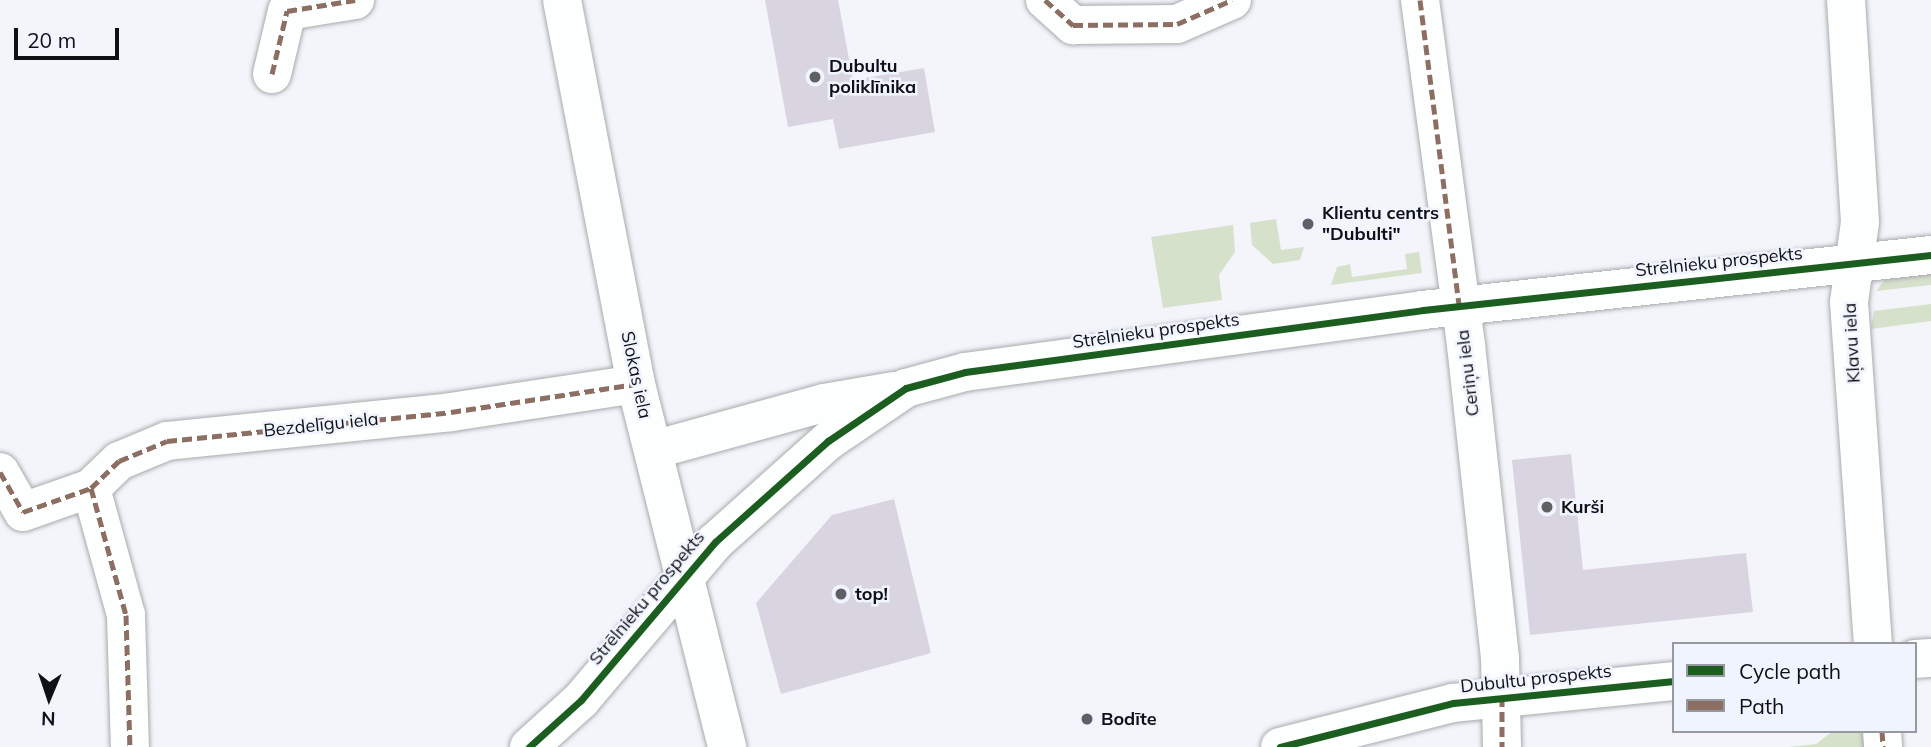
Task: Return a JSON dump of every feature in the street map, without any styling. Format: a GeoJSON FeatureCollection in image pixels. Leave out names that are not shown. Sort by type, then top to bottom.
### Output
{"type":"FeatureCollection","features":[{"type":"Feature","properties":{"kind":"main road"},"geometry":{"type":"LineString","coordinates":[[272,74],[287,11],[355,0]]}},
{"type":"Feature","properties":{"kind":"main road","name":"Slokas iela"},"geometry":{"type":"LineString","coordinates":[[562,0],[636,384],[727,747]]}},
{"type":"Feature","properties":{"kind":"main road"},"geometry":{"type":"LineString","coordinates":[[1045,0],[1073,24],[1177,24],[1232,0]]}},
{"type":"Feature","properties":{"kind":"main road","name":"Ceriņu iela"},"geometry":{"type":"LineString","coordinates":[[1420,0],[1460,306],[1502,696],[1502,747]]}},
{"type":"Feature","properties":{"kind":"main road","name":"Kļavu iela"},"geometry":{"type":"LineString","coordinates":[[1846,0],[1860,222],[1849,302],[1873,642]]}},
{"type":"Feature","properties":{"kind":"main road","name":"Strēlnieku prospekts"},"geometry":{"type":"LineString","coordinates":[[529,747],[581,700],[684,576],[828,441],[906,388],[965,372],[1460,306],[1931,255]]}},
{"type":"Feature","properties":{"kind":"main road","name":"Bezdelīgu iela"},"geometry":{"type":"LineString","coordinates":[[0,472],[23,512],[91,488],[119,461],[167,441],[451,412],[636,384]]}},
{"type":"Feature","properties":{"kind":"main road"},"geometry":{"type":"LineString","coordinates":[[653,450],[824,402],[906,388]]}},
{"type":"Feature","properties":{"kind":"main road"},"geometry":{"type":"LineString","coordinates":[[91,488],[126,615],[130,747]]}},
{"type":"Feature","properties":{"kind":"main road","name":"Dubultu prospekts"},"geometry":{"type":"LineString","coordinates":[[1280,747],[1502,696],[1672,681]]}},
{"type":"Feature","properties":{"kind":"green space"},"geometry":{"type":"Polygon","coordinates":[[[1276,219],[1281,250],[1304,247],[1300,260],[1273,264],[1252,245],[1250,223],[1276,219]]]}},
{"type":"Feature","properties":{"kind":"green space"},"geometry":{"type":"Polygon","coordinates":[[[1233,225],[1235,252],[1219,275],[1222,300],[1163,308],[1151,237],[1233,225]]]}},
{"type":"Feature","properties":{"kind":"green space"},"geometry":{"type":"Polygon","coordinates":[[[1419,252],[1422,273],[1331,285],[1337,267],[1350,264],[1352,277],[1407,269],[1405,254],[1419,252]]]}},
{"type":"Feature","properties":{"kind":"green space"},"geometry":{"type":"Polygon","coordinates":[[[1931,273],[1931,285],[1876,291],[1886,278],[1931,273]]]}},
{"type":"Feature","properties":{"kind":"green space"},"geometry":{"type":"Polygon","coordinates":[[[1931,304],[1931,321],[1871,329],[1874,311],[1931,304]]]}},
{"type":"Feature","properties":{"kind":"green space"},"geometry":{"type":"Polygon","coordinates":[[[1830,733],[1868,733],[1869,747],[1789,747],[1816,744],[1830,733]]]}},
{"type":"Feature","properties":{"kind":"building","name":"Dubultu poliklīnika"},"geometry":{"type":"Polygon","coordinates":[[[765,0],[838,0],[853,80],[924,68],[935,132],[839,149],[833,119],[788,127],[765,0]]]}},
{"type":"Feature","properties":{"kind":"building","name":"Kurši"},"geometry":{"type":"Polygon","coordinates":[[[1571,454],[1583,570],[1746,553],[1753,612],[1530,635],[1512,460],[1571,454]]]}},
{"type":"Feature","properties":{"kind":"building","name":"top!"},"geometry":{"type":"Polygon","coordinates":[[[894,499],[931,653],[781,694],[756,603],[832,515],[894,499]]]}},
{"type":"Feature","properties":{"kind":"marked path"},"geometry":{"type":"LineString","coordinates":[[272,74],[287,11],[355,0]]}},
{"type":"Feature","properties":{"kind":"marked path"},"geometry":{"type":"LineString","coordinates":[[1045,0],[1073,25],[1177,24],[1232,0]]}},
{"type":"Feature","properties":{"kind":"marked path"},"geometry":{"type":"LineString","coordinates":[[1420,0],[1459,306]]}},
{"type":"Feature","properties":{"kind":"marked path"},"geometry":{"type":"LineString","coordinates":[[0,472],[23,512],[91,488],[119,461],[167,441],[451,412],[636,384]]}},
{"type":"Feature","properties":{"kind":"marked path"},"geometry":{"type":"LineString","coordinates":[[91,488],[126,615],[130,747]]}},
{"type":"Feature","properties":{"kind":"marked path"},"geometry":{"type":"LineString","coordinates":[[1502,696],[1502,747]]}},
{"type":"Feature","properties":{"kind":"marked path"},"geometry":{"type":"LineString","coordinates":[[1882,733],[1883,747]]}},
{"type":"Feature","properties":{"kind":"cycle path"},"geometry":{"type":"LineString","coordinates":[[529,747],[581,700],[715,542],[828,441],[906,388],[965,372],[1423,310],[1931,255]]}},
{"type":"Feature","properties":{"kind":"cycle path"},"geometry":{"type":"LineString","coordinates":[[1280,747],[1453,703],[1672,681]]}},
{"type":"Feature","properties":{"kind":"place","name":"Dubultu poliklīnika"},"geometry":{"type":"Point","coordinates":[815,77]}},
{"type":"Feature","properties":{"kind":"place","name":"Klientu centrs \"Dubulti\""},"geometry":{"type":"Point","coordinates":[1308,224]}},
{"type":"Feature","properties":{"kind":"place","name":"Kurši"},"geometry":{"type":"Point","coordinates":[1547,507]}},
{"type":"Feature","properties":{"kind":"place","name":"top!"},"geometry":{"type":"Point","coordinates":[841,594]}},
{"type":"Feature","properties":{"kind":"place","name":"Bodīte"},"geometry":{"type":"Point","coordinates":[1087,719]}}]}
